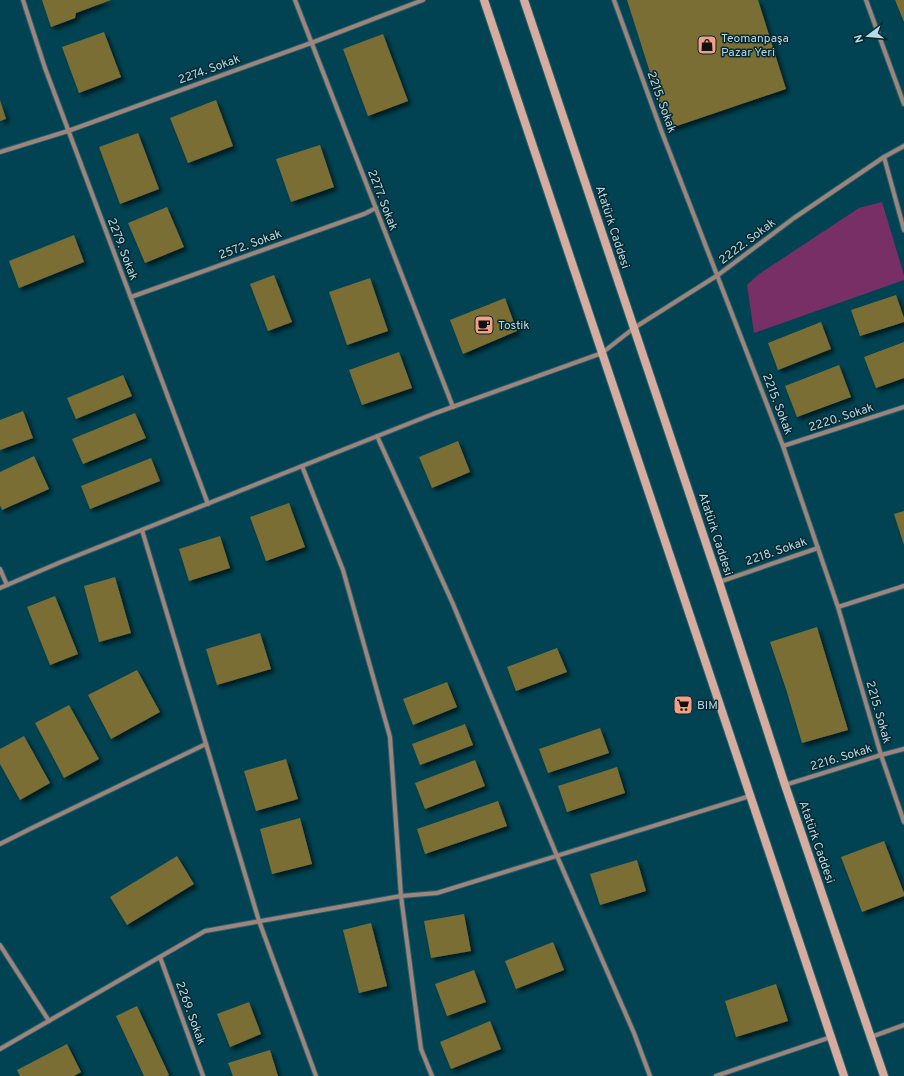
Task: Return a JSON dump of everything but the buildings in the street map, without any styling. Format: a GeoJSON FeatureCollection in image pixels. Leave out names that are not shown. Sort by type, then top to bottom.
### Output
{"type":"FeatureCollection","features":[{"type":"Feature","properties":{"kind":"main road"},"geometry":{"type":"LineString","coordinates":[[484,0],[844,1076]]}},
{"type":"Feature","properties":{"kind":"main road","name":"Atatürk Caddesi"},"geometry":{"type":"LineString","coordinates":[[524,0],[719,582],[785,785],[884,1076]]}},
{"type":"Feature","properties":{"kind":"street","name":"2279. Sokak"},"geometry":{"type":"LineString","coordinates":[[23,0],[45,68],[68,131],[208,504]]}},
{"type":"Feature","properties":{"kind":"street","name":"2277. Sokak"},"geometry":{"type":"LineString","coordinates":[[295,0],[453,407]]}},
{"type":"Feature","properties":{"kind":"street","name":"2274. Sokak"},"geometry":{"type":"LineString","coordinates":[[0,152],[68,131],[424,0]]}},
{"type":"Feature","properties":{"kind":"street","name":"2215. Sokak"},"geometry":{"type":"LineString","coordinates":[[614,0],[661,130],[783,446],[838,607],[881,755],[904,822]]}},
{"type":"Feature","properties":{"kind":"street"},"geometry":{"type":"LineString","coordinates":[[866,0],[904,104]]}},
{"type":"Feature","properties":{"kind":"street","name":"2222. Sokak"},"geometry":{"type":"LineString","coordinates":[[0,588],[61,562],[377,436],[602,353],[634,328],[718,275],[794,218],[884,157],[904,146]]}},
{"type":"Feature","properties":{"kind":"street"},"geometry":{"type":"LineString","coordinates":[[884,157],[904,230]]}},
{"type":"Feature","properties":{"kind":"street","name":"2572. Sokak"},"geometry":{"type":"LineString","coordinates":[[131,298],[357,217],[376,208]]}},
{"type":"Feature","properties":{"kind":"street","name":"2220. Sokak"},"geometry":{"type":"LineString","coordinates":[[783,446],[904,407]]}},
{"type":"Feature","properties":{"kind":"street"},"geometry":{"type":"LineString","coordinates":[[377,436],[454,604],[557,856],[634,1033],[650,1076]]}},
{"type":"Feature","properties":{"kind":"street"},"geometry":{"type":"LineString","coordinates":[[302,466],[342,570],[390,737],[401,896],[421,1049],[432,1076]]}},
{"type":"Feature","properties":{"kind":"street"},"geometry":{"type":"LineString","coordinates":[[142,530],[259,921],[316,1076]]}},
{"type":"Feature","properties":{"kind":"street","name":"2218. Sokak"},"geometry":{"type":"LineString","coordinates":[[719,582],[818,548]]}},
{"type":"Feature","properties":{"kind":"street"},"geometry":{"type":"LineString","coordinates":[[0,569],[7,585]]}},
{"type":"Feature","properties":{"kind":"street"},"geometry":{"type":"LineString","coordinates":[[838,607],[904,586]]}},
{"type":"Feature","properties":{"kind":"street"},"geometry":{"type":"LineString","coordinates":[[0,844],[206,744]]}},
{"type":"Feature","properties":{"kind":"street","name":"2216. Sokak"},"geometry":{"type":"LineString","coordinates":[[785,785],[904,749]]}},
{"type":"Feature","properties":{"kind":"street"},"geometry":{"type":"LineString","coordinates":[[0,1049],[205,931],[401,896],[437,893],[750,795]]}},
{"type":"Feature","properties":{"kind":"street"},"geometry":{"type":"LineString","coordinates":[[0,945],[49,1021]]}},
{"type":"Feature","properties":{"kind":"street","name":"2269. Sokak"},"geometry":{"type":"LineString","coordinates":[[160,957],[203,1076]]}},
{"type":"Feature","properties":{"kind":"street"},"geometry":{"type":"LineString","coordinates":[[871,1037],[904,1025]]}},
{"type":"Feature","properties":{"kind":"street"},"geometry":{"type":"LineString","coordinates":[[716,1076],[831,1038]]}},
{"type":"Feature","properties":{"kind":"shaded area"},"geometry":{"type":"Polygon","coordinates":[[[882,202],[904,275],[904,280],[754,333],[747,285],[759,274],[859,208],[882,202]]]}},
{"type":"Feature","properties":{"kind":"place","name":"Teomanpaşa Pazar Yeri"},"geometry":{"type":"Point","coordinates":[707,45]}},
{"type":"Feature","properties":{"kind":"place","name":"Tostik"},"geometry":{"type":"Point","coordinates":[484,325]}},
{"type":"Feature","properties":{"kind":"place","name":"BIM"},"geometry":{"type":"Point","coordinates":[683,705]}}]}
